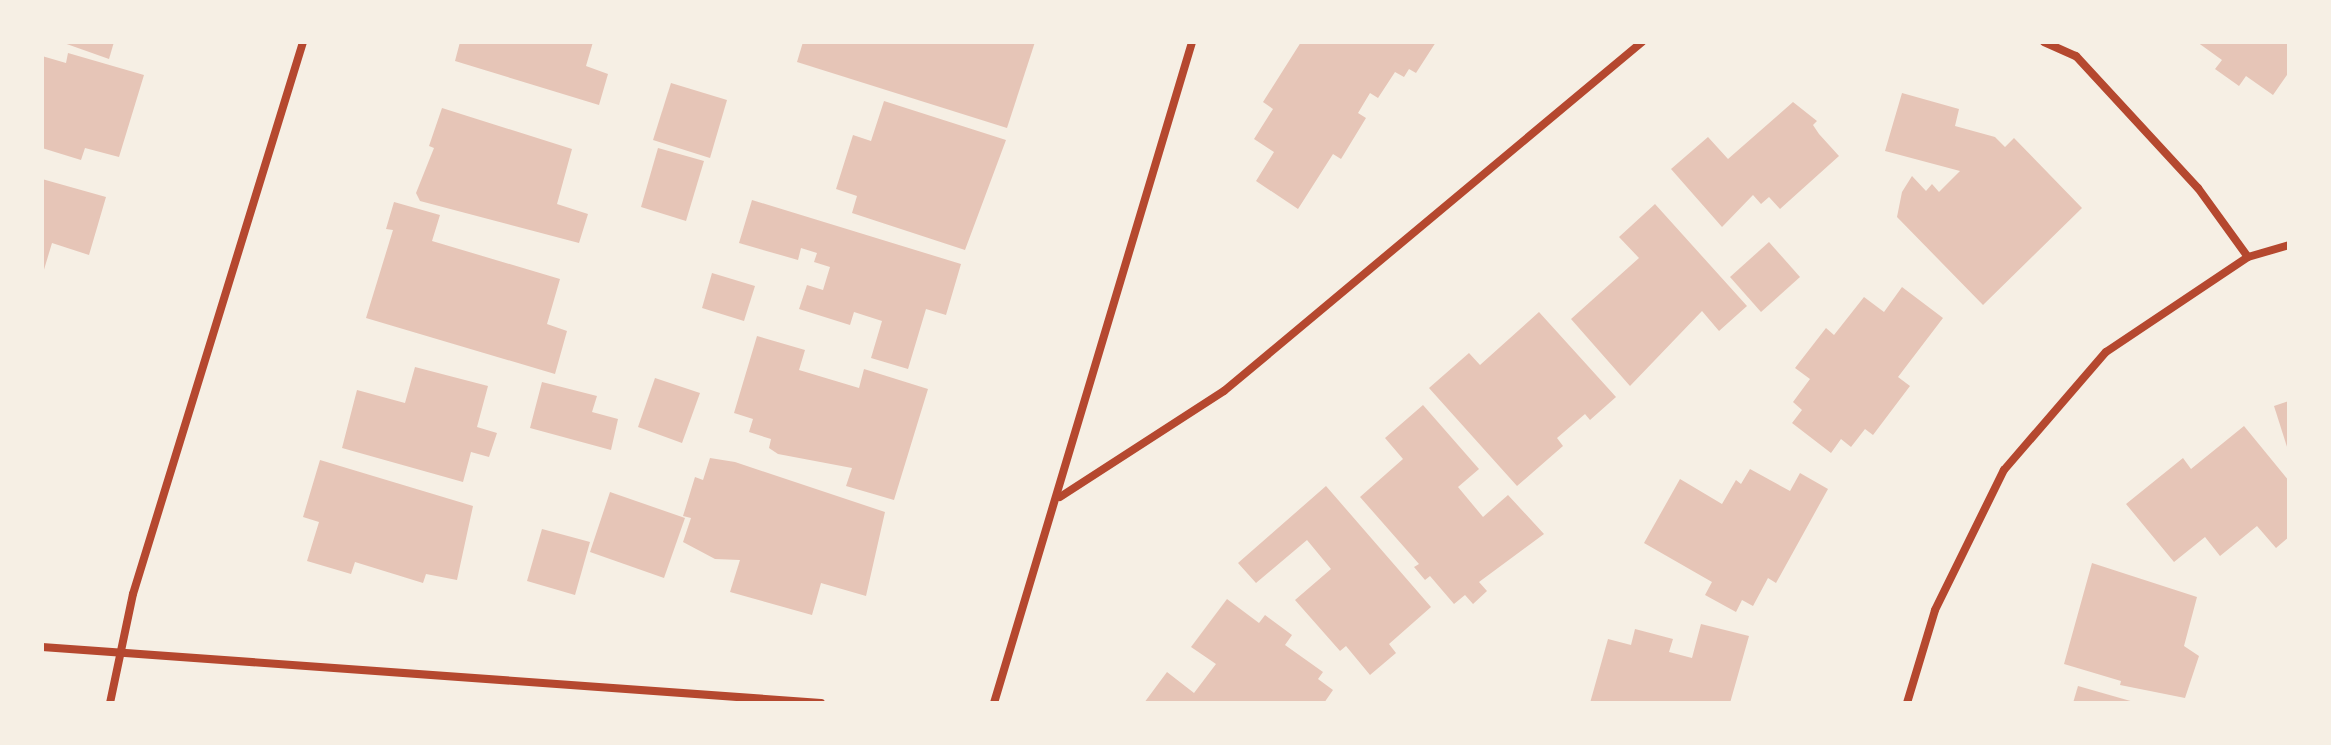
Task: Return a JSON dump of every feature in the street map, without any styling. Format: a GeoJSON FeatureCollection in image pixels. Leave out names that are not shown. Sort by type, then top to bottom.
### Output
{"type":"FeatureCollection","features":[{"type":"Feature","properties":{"kind":"street"},"geometry":{"type":"LineString","coordinates":[[110,703],[133,594],[303,42]]}},
{"type":"Feature","properties":{"kind":"street"},"geometry":{"type":"LineString","coordinates":[[994,703],[1060,497],[1192,42]]}},
{"type":"Feature","properties":{"kind":"street"},"geometry":{"type":"LineString","coordinates":[[1060,497],[1224,391],[1642,42]]}},
{"type":"Feature","properties":{"kind":"street"},"geometry":{"type":"LineString","coordinates":[[2044,42],[2076,56],[2198,188],[2248,257]]}},
{"type":"Feature","properties":{"kind":"street"},"geometry":{"type":"LineString","coordinates":[[1907,703],[1935,610],[2004,470],[2106,352],[2248,257],[2289,245]]}},
{"type":"Feature","properties":{"kind":"street"},"geometry":{"type":"LineString","coordinates":[[42,647],[821,703]]}},
{"type":"Feature","properties":{"kind":"building"},"geometry":{"type":"Polygon","coordinates":[[[61,42],[114,42],[109,59],[61,42]]]}},
{"type":"Feature","properties":{"kind":"building"},"geometry":{"type":"Polygon","coordinates":[[[460,42],[593,42],[586,66],[608,74],[599,105],[455,61],[460,42]]]}},
{"type":"Feature","properties":{"kind":"building"},"geometry":{"type":"Polygon","coordinates":[[[803,42],[1035,42],[1007,128],[797,62],[803,42]]]}},
{"type":"Feature","properties":{"kind":"building"},"geometry":{"type":"Polygon","coordinates":[[[1301,42],[1436,42],[1416,73],[1409,69],[1404,77],[1395,72],[1378,98],[1370,93],[1358,113],[1366,118],[1341,159],[1333,154],[1298,209],[1256,181],[1274,152],[1254,139],[1273,109],[1263,102],[1301,42]]]}},
{"type":"Feature","properties":{"kind":"building"},"geometry":{"type":"Polygon","coordinates":[[[2197,42],[2289,42],[2289,72],[2273,95],[2246,76],[2239,86],[2215,69],[2222,60],[2197,42]]]}},
{"type":"Feature","properties":{"kind":"building"},"geometry":{"type":"Polygon","coordinates":[[[68,53],[144,75],[119,157],[85,148],[81,160],[42,148],[42,56],[66,63],[68,53]]]}},
{"type":"Feature","properties":{"kind":"building"},"geometry":{"type":"Polygon","coordinates":[[[671,83],[727,100],[710,158],[653,140],[671,83]]]}},
{"type":"Feature","properties":{"kind":"building"},"geometry":{"type":"Polygon","coordinates":[[[1902,93],[1959,109],[1955,126],[1995,137],[2005,147],[2014,138],[2082,208],[1983,305],[1897,217],[1902,192],[1912,176],[1926,191],[1932,184],[1939,192],[1960,171],[1885,151],[1902,93]]]}},
{"type":"Feature","properties":{"kind":"building"},"geometry":{"type":"Polygon","coordinates":[[[884,101],[1006,140],[965,250],[852,213],[857,196],[836,189],[853,135],[871,141],[884,101]]]}},
{"type":"Feature","properties":{"kind":"building"},"geometry":{"type":"Polygon","coordinates":[[[1793,102],[1817,121],[1813,125],[1839,156],[1780,209],[1769,197],[1761,204],[1753,195],[1722,227],[1671,169],[1708,137],[1728,159],[1793,102]]]}},
{"type":"Feature","properties":{"kind":"building"},"geometry":{"type":"Polygon","coordinates":[[[442,108],[572,149],[557,204],[588,214],[579,243],[420,201],[416,193],[434,148],[429,146],[442,108]]]}},
{"type":"Feature","properties":{"kind":"building"},"geometry":{"type":"Polygon","coordinates":[[[658,148],[704,161],[686,221],[641,207],[658,148]]]}},
{"type":"Feature","properties":{"kind":"building"},"geometry":{"type":"Polygon","coordinates":[[[42,179],[106,197],[89,255],[52,243],[43,273],[42,179]]]}},
{"type":"Feature","properties":{"kind":"building"},"geometry":{"type":"Polygon","coordinates":[[[752,200],[961,264],[946,315],[926,309],[908,369],[871,358],[882,321],[854,312],[850,325],[799,309],[807,285],[823,290],[830,267],[814,262],[817,253],[801,248],[798,260],[739,243],[752,200]]]}},
{"type":"Feature","properties":{"kind":"building"},"geometry":{"type":"Polygon","coordinates":[[[394,202],[440,215],[432,241],[560,279],[547,324],[567,331],[555,374],[366,318],[393,230],[386,229],[394,202]]]}},
{"type":"Feature","properties":{"kind":"building"},"geometry":{"type":"Polygon","coordinates":[[[1655,204],[1747,306],[1719,331],[1702,311],[1630,386],[1571,319],[1639,258],[1619,237],[1655,204]]]}},
{"type":"Feature","properties":{"kind":"building"},"geometry":{"type":"Polygon","coordinates":[[[1769,242],[1800,277],[1761,312],[1730,277],[1769,242]]]}},
{"type":"Feature","properties":{"kind":"building"},"geometry":{"type":"Polygon","coordinates":[[[712,273],[755,286],[744,321],[702,308],[712,273]]]}},
{"type":"Feature","properties":{"kind":"building"},"geometry":{"type":"Polygon","coordinates":[[[1902,287],[1943,318],[1898,377],[1910,386],[1873,435],[1865,429],[1851,447],[1841,439],[1831,453],[1792,423],[1802,410],[1793,402],[1810,379],[1795,368],[1826,328],[1834,335],[1864,297],[1884,312],[1902,287]]]}},
{"type":"Feature","properties":{"kind":"building"},"geometry":{"type":"Polygon","coordinates":[[[1539,312],[1616,397],[1590,420],[1585,414],[1557,438],[1563,446],[1517,486],[1429,388],[1469,353],[1480,365],[1539,312]]]}},
{"type":"Feature","properties":{"kind":"building"},"geometry":{"type":"Polygon","coordinates":[[[757,336],[805,350],[799,370],[859,388],[864,369],[928,389],[894,500],[846,486],[852,468],[778,454],[769,448],[771,439],[749,432],[753,419],[734,413],[757,336]]]}},
{"type":"Feature","properties":{"kind":"building"},"geometry":{"type":"Polygon","coordinates":[[[415,367],[488,386],[477,427],[497,433],[489,457],[471,452],[463,482],[342,448],[357,390],[405,403],[415,367]]]}},
{"type":"Feature","properties":{"kind":"building"},"geometry":{"type":"Polygon","coordinates":[[[655,378],[700,393],[682,443],[638,427],[655,378]]]}},
{"type":"Feature","properties":{"kind":"building"},"geometry":{"type":"Polygon","coordinates":[[[542,382],[597,396],[592,412],[618,419],[611,450],[530,428],[542,382]]]}},
{"type":"Feature","properties":{"kind":"building"},"geometry":{"type":"Polygon","coordinates":[[[2289,401],[2289,450],[2288,450],[2274,406],[2289,401]]]}},
{"type":"Feature","properties":{"kind":"building"},"geometry":{"type":"Polygon","coordinates":[[[1423,405],[1479,469],[1458,487],[1483,517],[1508,495],[1544,534],[1479,582],[1487,591],[1473,604],[1465,595],[1454,604],[1430,576],[1425,580],[1414,567],[1419,564],[1360,497],[1403,459],[1385,438],[1423,405]]]}},
{"type":"Feature","properties":{"kind":"building"},"geometry":{"type":"Polygon","coordinates":[[[2244,426],[2289,481],[2289,537],[2276,548],[2257,526],[2220,556],[2205,537],[2174,562],[2126,504],[2183,458],[2191,469],[2244,426]]]}},
{"type":"Feature","properties":{"kind":"building"},"geometry":{"type":"Polygon","coordinates":[[[710,458],[735,462],[885,512],[866,596],[821,583],[812,615],[730,592],[740,560],[715,559],[683,542],[691,518],[683,516],[695,477],[703,480],[710,458]]]}},
{"type":"Feature","properties":{"kind":"building"},"geometry":{"type":"Polygon","coordinates":[[[320,460],[473,506],[457,580],[426,574],[423,583],[355,562],[351,574],[307,561],[319,522],[303,517],[320,460]]]}},
{"type":"Feature","properties":{"kind":"building"},"geometry":{"type":"Polygon","coordinates":[[[1750,469],[1790,491],[1800,473],[1828,489],[1776,583],[1768,578],[1753,606],[1742,600],[1736,612],[1705,595],[1712,582],[1644,543],[1680,479],[1722,504],[1736,480],[1741,484],[1750,469]]]}},
{"type":"Feature","properties":{"kind":"building"},"geometry":{"type":"Polygon","coordinates":[[[1326,486],[1431,607],[1389,644],[1396,653],[1370,675],[1346,646],[1340,651],[1295,600],[1331,569],[1307,540],[1256,583],[1238,563],[1326,486]]]}},
{"type":"Feature","properties":{"kind":"building"},"geometry":{"type":"Polygon","coordinates":[[[610,492],[685,518],[664,578],[590,552],[610,492]]]}},
{"type":"Feature","properties":{"kind":"building"},"geometry":{"type":"Polygon","coordinates":[[[542,529],[590,542],[575,595],[527,581],[542,529]]]}},
{"type":"Feature","properties":{"kind":"building"},"geometry":{"type":"Polygon","coordinates":[[[2092,563],[2197,597],[2184,646],[2199,656],[2185,698],[2120,685],[2121,681],[2064,664],[2092,563]]]}},
{"type":"Feature","properties":{"kind":"building"},"geometry":{"type":"Polygon","coordinates":[[[1227,599],[1259,623],[1265,615],[1292,635],[1285,645],[1323,672],[1318,679],[1333,690],[1324,703],[1144,703],[1167,672],[1194,693],[1216,664],[1191,647],[1227,599]]]}},
{"type":"Feature","properties":{"kind":"building"},"geometry":{"type":"Polygon","coordinates":[[[1701,624],[1749,636],[1730,703],[1590,703],[1608,639],[1631,645],[1635,629],[1673,639],[1669,652],[1692,658],[1701,624]]]}},
{"type":"Feature","properties":{"kind":"building"},"geometry":{"type":"Polygon","coordinates":[[[2078,686],[2134,702],[2134,703],[2073,703],[2078,686]]]}}]}
